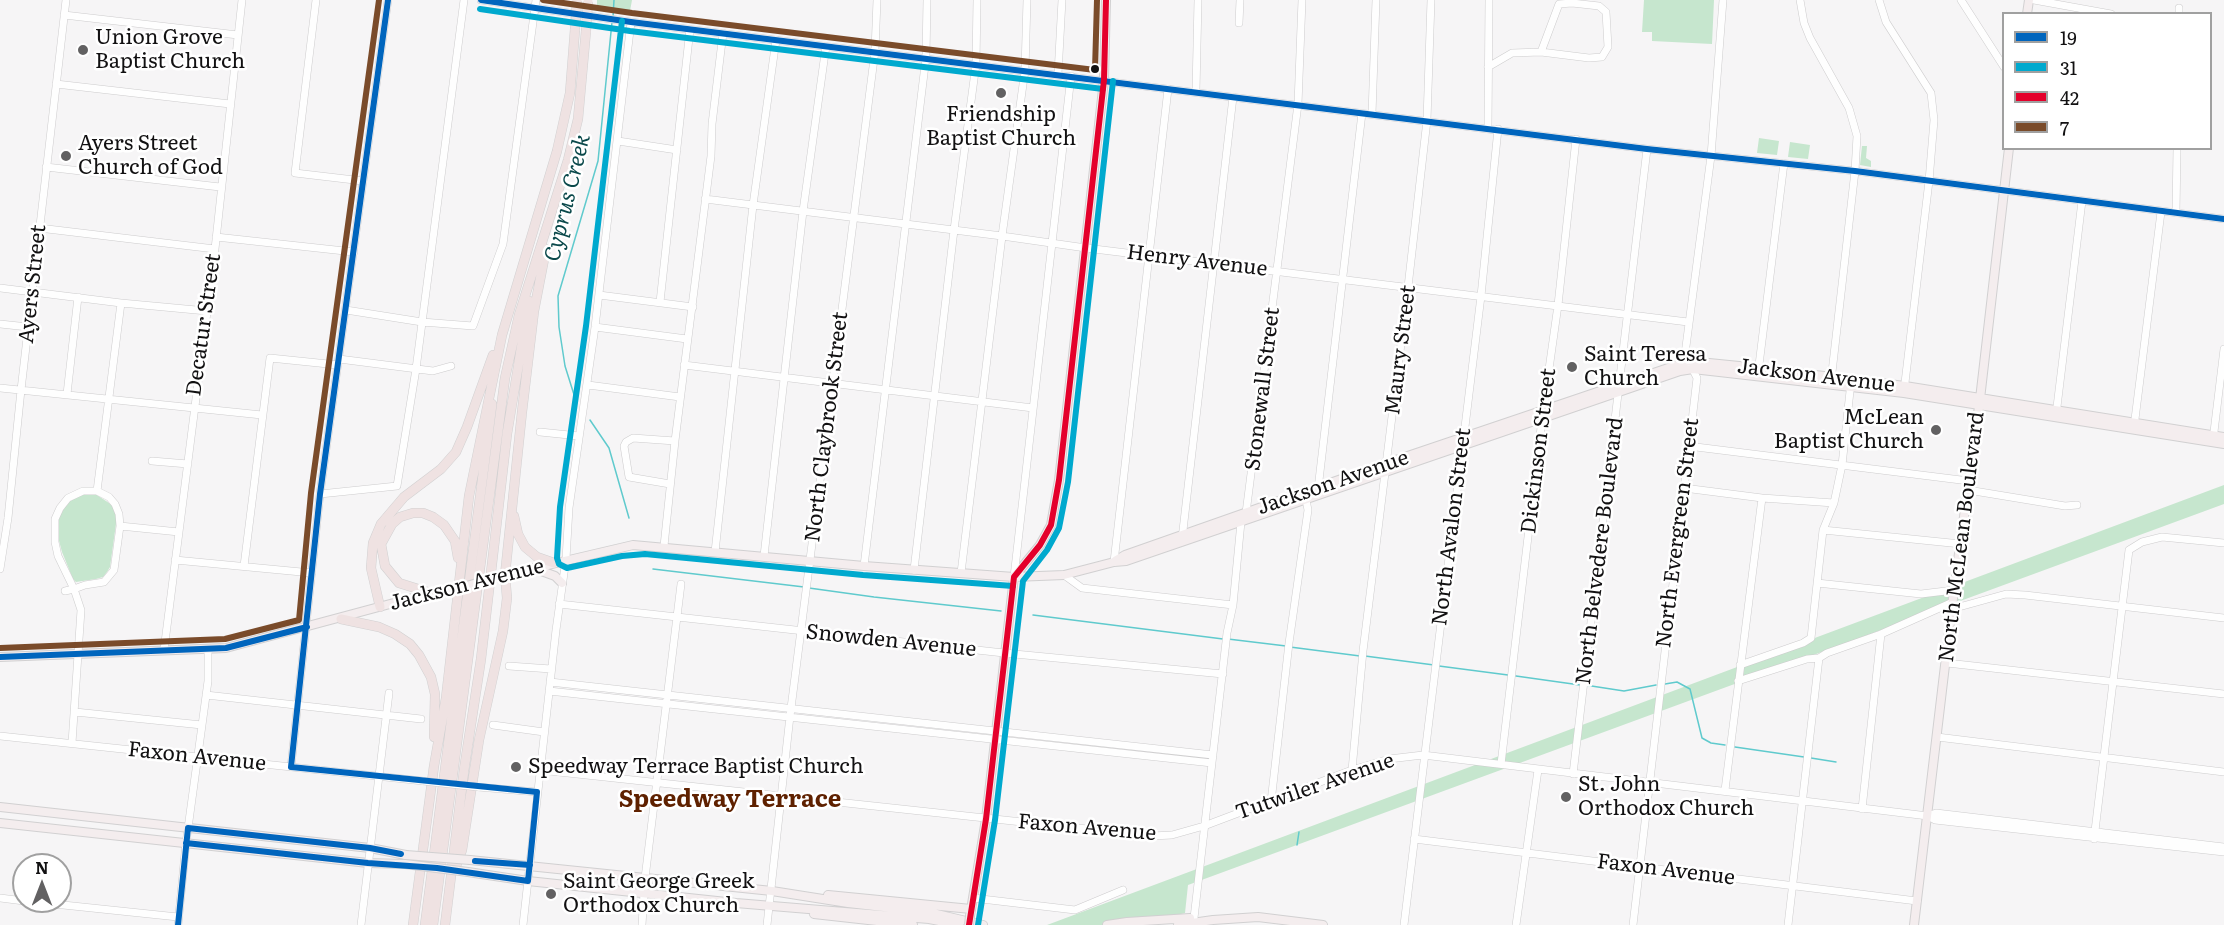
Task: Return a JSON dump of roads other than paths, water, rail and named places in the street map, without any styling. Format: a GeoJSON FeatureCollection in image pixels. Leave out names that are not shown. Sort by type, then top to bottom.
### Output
{"type":"FeatureCollection","features":[{"type":"Feature","properties":{"kind":"highway"},"geometry":{"type":"LineString","coordinates":[[413,925],[434,766],[446,698],[469,496],[499,345],[557,151],[570,93],[577,0]]}},
{"type":"Feature","properties":{"kind":"highway"},"geometry":{"type":"LineString","coordinates":[[433,925],[505,378],[519,315],[554,211],[578,119],[588,1]]}},
{"type":"Feature","properties":{"kind":"highway"},"geometry":{"type":"LineString","coordinates":[[450,885],[462,849],[479,740],[503,631],[507,598],[503,576],[534,311],[554,211]]}},
{"type":"Feature","properties":{"kind":"highway"},"geometry":{"type":"LineString","coordinates":[[445,925],[464,770],[481,659],[507,434],[527,309],[549,226]]}},
{"type":"Feature","properties":{"kind":"highway"},"geometry":{"type":"LineString","coordinates":[[380,607],[371,568],[373,543],[381,524],[404,496],[441,469],[456,452],[502,335]]}},
{"type":"Feature","properties":{"kind":"highway"},"geometry":{"type":"LineString","coordinates":[[425,925],[499,345]]}},
{"type":"Feature","properties":{"kind":"highway"},"geometry":{"type":"LineString","coordinates":[[513,489],[514,519],[518,534],[525,546],[537,557],[554,563]]}},
{"type":"Feature","properties":{"kind":"highway"},"geometry":{"type":"LineString","coordinates":[[431,594],[399,583],[385,567],[381,544],[392,524],[400,517],[423,513],[444,525],[455,541],[459,570]]}},
{"type":"Feature","properties":{"kind":"highway"},"geometry":{"type":"LineString","coordinates":[[341,619],[379,627],[395,634],[410,644],[419,655],[431,677],[435,694],[434,766]]}},
{"type":"Feature","properties":{"kind":"main road"},"geometry":{"type":"LineString","coordinates":[[0,823],[368,862],[470,860],[530,865],[772,891],[970,917],[986,819],[1014,577],[1040,545],[1051,525],[1059,480],[1104,80],[1106,0]]}},
{"type":"Feature","properties":{"kind":"main road","name":"North McLean Boulevard"},"geometry":{"type":"LineString","coordinates":[[1914,925],[1954,590],[1980,403],[2009,150]]}},
{"type":"Feature","properties":{"kind":"main road","name":"Jackson Avenue"},"geometry":{"type":"LineString","coordinates":[[1183,538],[1240,522],[1387,463],[1463,442],[1691,365],[1904,390],[2213,439],[2224,444]]}},
{"type":"Feature","properties":{"kind":"main road","name":"Jackson Avenue"},"geometry":{"type":"LineString","coordinates":[[2213,439],[2224,437]]}},
{"type":"Feature","properties":{"kind":"main road","name":"Jackson Avenue"},"geometry":{"type":"LineString","coordinates":[[1318,491],[1386,473],[1463,442]]}},
{"type":"Feature","properties":{"kind":"main road","name":"Jackson Avenue"},"geometry":{"type":"LineString","coordinates":[[0,657],[229,648],[566,559],[633,544],[914,570],[1014,577],[1064,575],[1126,561],[1246,513],[1305,496]]}},
{"type":"Feature","properties":{"kind":"main road"},"geometry":{"type":"LineString","coordinates":[[533,568],[555,576],[562,583]]}},
{"type":"Feature","properties":{"kind":"main road"},"geometry":{"type":"LineString","coordinates":[[0,807],[370,848],[405,860],[528,881],[770,906],[929,919],[959,925]]}},
{"type":"Feature","properties":{"kind":"main road"},"geometry":{"type":"LineString","coordinates":[[772,891],[928,912],[983,925]]}},
{"type":"Feature","properties":{"kind":"main road"},"geometry":{"type":"LineString","coordinates":[[770,906],[809,913],[913,925]]}},
{"type":"Feature","properties":{"kind":"main road"},"geometry":{"type":"LineString","coordinates":[[1107,925],[1194,918],[1267,917],[1323,925]]}},
{"type":"Feature","properties":{"kind":"main road"},"geometry":{"type":"LineString","coordinates":[[1178,925],[1234,918]]}},
{"type":"Feature","properties":{"kind":"street","name":"Ayers Street"},"geometry":{"type":"LineString","coordinates":[[0,569],[9,514],[66,0]]}},
{"type":"Feature","properties":{"kind":"street","name":"Decatur Street"},"geometry":{"type":"LineString","coordinates":[[164,650],[215,249],[242,0]]}},
{"type":"Feature","properties":{"kind":"street"},"geometry":{"type":"LineString","coordinates":[[316,0],[295,173],[363,181]]}},
{"type":"Feature","properties":{"kind":"street"},"geometry":{"type":"LineString","coordinates":[[291,767],[320,494],[388,0]]}},
{"type":"Feature","properties":{"kind":"street"},"geometry":{"type":"LineString","coordinates":[[320,494],[397,486],[416,369],[464,0]]}},
{"type":"Feature","properties":{"kind":"street"},"geometry":{"type":"LineString","coordinates":[[481,0],[536,4],[622,21],[926,57],[1647,149],[1855,171],[2224,219]]}},
{"type":"Feature","properties":{"kind":"street","name":"North Claybrook Street"},"geometry":{"type":"LineString","coordinates":[[767,925],[791,712],[874,51],[877,0]]}},
{"type":"Feature","properties":{"kind":"street"},"geometry":{"type":"LineString","coordinates":[[864,566],[926,57],[927,0]]}},
{"type":"Feature","properties":{"kind":"street"},"geometry":{"type":"LineString","coordinates":[[914,570],[975,64],[977,0]]}},
{"type":"Feature","properties":{"kind":"street"},"geometry":{"type":"LineString","coordinates":[[961,573],[1002,236],[1025,70],[1027,0]]}},
{"type":"Feature","properties":{"kind":"street"},"geometry":{"type":"LineString","coordinates":[[1058,74],[1062,0]]}},
{"type":"Feature","properties":{"kind":"street"},"geometry":{"type":"LineString","coordinates":[[1196,91],[1198,0]]}},
{"type":"Feature","properties":{"kind":"street"},"geometry":{"type":"LineString","coordinates":[[1239,23],[1240,0]]}},
{"type":"Feature","properties":{"kind":"street","name":"Stonewall Street"},"geometry":{"type":"LineString","coordinates":[[1194,918],[1227,633],[1233,605],[1240,522],[1246,513],[1298,104],[1302,0]]}},
{"type":"Feature","properties":{"kind":"street"},"geometry":{"type":"LineString","coordinates":[[1372,114],[1376,0]]}},
{"type":"Feature","properties":{"kind":"street","name":"Maury Street"},"geometry":{"type":"LineString","coordinates":[[1352,770],[1363,655],[1427,120],[1431,0]]}},
{"type":"Feature","properties":{"kind":"street"},"geometry":{"type":"LineString","coordinates":[[1488,128],[1489,0]]}},
{"type":"Feature","properties":{"kind":"street","name":"North Evergreen Street"},"geometry":{"type":"LineString","coordinates":[[1633,925],[1697,378],[1685,354],[1711,156],[1724,0]]}},
{"type":"Feature","properties":{"kind":"street"},"geometry":{"type":"LineString","coordinates":[[1800,0],[1804,23],[1810,38],[1852,116],[1857,142],[1831,380]]}},
{"type":"Feature","properties":{"kind":"street"},"geometry":{"type":"LineString","coordinates":[[1879,0],[1886,22],[1931,93],[1934,120],[1904,390]]}},
{"type":"Feature","properties":{"kind":"street"},"geometry":{"type":"LineString","coordinates":[[1961,0],[2002,64]]}},
{"type":"Feature","properties":{"kind":"street"},"geometry":{"type":"LineString","coordinates":[[2034,0],[2105,12]]}},
{"type":"Feature","properties":{"kind":"street"},"geometry":{"type":"LineString","coordinates":[[346,310],[422,322],[473,326],[503,244],[536,4]]}},
{"type":"Feature","properties":{"kind":"street"},"geometry":{"type":"LineString","coordinates":[[1488,67],[1512,53],[1541,52],[1589,58],[1602,57],[1608,47],[1606,12],[1599,6],[1559,4],[1541,52]]}},
{"type":"Feature","properties":{"kind":"street"},"geometry":{"type":"LineString","coordinates":[[64,15],[238,34]]}},
{"type":"Feature","properties":{"kind":"street"},"geometry":{"type":"LineString","coordinates":[[523,925],[551,669],[566,559],[569,508],[588,385],[631,22]]}},
{"type":"Feature","properties":{"kind":"street"},"geometry":{"type":"LineString","coordinates":[[660,302],[690,29]]}},
{"type":"Feature","properties":{"kind":"street"},"geometry":{"type":"LineString","coordinates":[[664,546],[680,397],[711,156],[712,124],[723,33]]}},
{"type":"Feature","properties":{"kind":"street"},"geometry":{"type":"LineString","coordinates":[[715,552],[733,371],[776,40]]}},
{"type":"Feature","properties":{"kind":"street"},"geometry":{"type":"LineString","coordinates":[[764,556],[803,211],[826,46]]}},
{"type":"Feature","properties":{"kind":"street"},"geometry":{"type":"LineString","coordinates":[[1014,577],[1071,76]]}},
{"type":"Feature","properties":{"kind":"street"},"geometry":{"type":"LineString","coordinates":[[56,84],[230,104]]}},
{"type":"Feature","properties":{"kind":"street"},"geometry":{"type":"LineString","coordinates":[[1114,562],[1168,89]]}},
{"type":"Feature","properties":{"kind":"street"},"geometry":{"type":"LineString","coordinates":[[1183,538],[1233,97]]}},
{"type":"Feature","properties":{"kind":"street"},"geometry":{"type":"LineString","coordinates":[[1318,491],[1362,113]]}},
{"type":"Feature","properties":{"kind":"street","name":"North Avalon Street"},"geometry":{"type":"LineString","coordinates":[[1404,925],[1481,296],[1498,129]]}},
{"type":"Feature","properties":{"kind":"street","name":"Dickinson Street"},"geometry":{"type":"LineString","coordinates":[[1501,764],[1558,305],[1576,139]]}},
{"type":"Feature","properties":{"kind":"street"},"geometry":{"type":"LineString","coordinates":[[618,141],[677,150]]}},
{"type":"Feature","properties":{"kind":"street","name":"North Belvedere Boulevard"},"geometry":{"type":"LineString","coordinates":[[1573,774],[1647,149]]}},
{"type":"Feature","properties":{"kind":"street"},"geometry":{"type":"LineString","coordinates":[[2176,213],[2177,150]]}},
{"type":"Feature","properties":{"kind":"street"},"geometry":{"type":"LineString","coordinates":[[1758,372],[1784,163]]}},
{"type":"Feature","properties":{"kind":"street"},"geometry":{"type":"LineString","coordinates":[[46,167],[220,187]]}},
{"type":"Feature","properties":{"kind":"street","name":"Henry Avenue"},"geometry":{"type":"LineString","coordinates":[[705,199],[1689,322]]}},
{"type":"Feature","properties":{"kind":"street"},"geometry":{"type":"LineString","coordinates":[[2056,414],[2082,201]]}},
{"type":"Feature","properties":{"kind":"street"},"geometry":{"type":"LineString","coordinates":[[2134,426],[2161,212]]}},
{"type":"Feature","properties":{"kind":"street"},"geometry":{"type":"LineString","coordinates":[[39,228],[215,249]]}},
{"type":"Feature","properties":{"kind":"street"},"geometry":{"type":"LineString","coordinates":[[216,237],[354,252]]}},
{"type":"Feature","properties":{"kind":"street"},"geometry":{"type":"LineString","coordinates":[[0,288],[207,311]]}},
{"type":"Feature","properties":{"kind":"street"},"geometry":{"type":"LineString","coordinates":[[599,295],[693,307]]}},
{"type":"Feature","properties":{"kind":"street"},"geometry":{"type":"LineString","coordinates":[[67,394],[78,297]]}},
{"type":"Feature","properties":{"kind":"street"},"geometry":{"type":"LineString","coordinates":[[97,491],[121,303]]}},
{"type":"Feature","properties":{"kind":"street"},"geometry":{"type":"LineString","coordinates":[[0,324],[28,327]]}},
{"type":"Feature","properties":{"kind":"street"},"geometry":{"type":"LineString","coordinates":[[595,327],[687,339]]}},
{"type":"Feature","properties":{"kind":"street"},"geometry":{"type":"LineString","coordinates":[[2213,439],[2224,349]]}},
{"type":"Feature","properties":{"kind":"street"},"geometry":{"type":"LineString","coordinates":[[244,566],[270,358],[433,371],[451,366]]}},
{"type":"Feature","properties":{"kind":"street"},"geometry":{"type":"LineString","coordinates":[[684,364],[1033,408]]}},
{"type":"Feature","properties":{"kind":"street"},"geometry":{"type":"LineString","coordinates":[[1740,665],[1803,643],[1810,638],[1823,530],[1834,503],[1842,465],[1851,383]]}},
{"type":"Feature","properties":{"kind":"street"},"geometry":{"type":"LineString","coordinates":[[588,385],[680,397]]}},
{"type":"Feature","properties":{"kind":"street"},"geometry":{"type":"LineString","coordinates":[[0,388],[262,415]]}},
{"type":"Feature","properties":{"kind":"street"},"geometry":{"type":"LineString","coordinates":[[540,432],[579,436]]}},
{"type":"Feature","properties":{"kind":"street"},"geometry":{"type":"LineString","coordinates":[[670,484],[629,477],[624,446],[633,438],[675,441]]}},
{"type":"Feature","properties":{"kind":"street"},"geometry":{"type":"LineString","coordinates":[[1688,446],[1842,465],[1968,485],[2067,506],[2077,505]]}},
{"type":"Feature","properties":{"kind":"street"},"geometry":{"type":"LineString","coordinates":[[152,461],[188,464]]}},
{"type":"Feature","properties":{"kind":"street"},"geometry":{"type":"LineString","coordinates":[[1684,488],[1762,498],[1834,503]]}},
{"type":"Feature","properties":{"kind":"street"},"geometry":{"type":"LineString","coordinates":[[65,591],[74,589],[104,582],[114,570],[120,526],[119,514],[109,497],[97,491],[83,491],[68,498],[55,519],[55,542],[58,556],[74,589],[81,610],[72,743]]}},
{"type":"Feature","properties":{"kind":"street"},"geometry":{"type":"LineString","coordinates":[[1270,802],[1308,510],[1305,496]]}},
{"type":"Feature","properties":{"kind":"street"},"geometry":{"type":"LineString","coordinates":[[1725,790],[1762,498]]}},
{"type":"Feature","properties":{"kind":"street"},"geometry":{"type":"LineString","coordinates":[[120,526],[179,532]]}},
{"type":"Feature","properties":{"kind":"street"},"geometry":{"type":"LineString","coordinates":[[1823,530],[1961,544]]}},
{"type":"Feature","properties":{"kind":"street"},"geometry":{"type":"LineString","coordinates":[[2095,836],[2129,550],[2142,542],[2162,537],[2224,543]]}},
{"type":"Feature","properties":{"kind":"street"},"geometry":{"type":"LineString","coordinates":[[175,560],[312,573]]}},
{"type":"Feature","properties":{"kind":"street"},"geometry":{"type":"LineString","coordinates":[[1064,575],[1082,588],[1233,605]]}},
{"type":"Feature","properties":{"kind":"street"},"geometry":{"type":"LineString","coordinates":[[1817,583],[1921,594],[1954,590]]}},
{"type":"Feature","properties":{"kind":"street"},"geometry":{"type":"LineString","coordinates":[[642,925],[645,878],[681,584]]}},
{"type":"Feature","properties":{"kind":"street"},"geometry":{"type":"LineString","coordinates":[[1738,681],[1806,659],[1819,658],[1953,605],[1959,608],[2006,594],[2224,618]]}},
{"type":"Feature","properties":{"kind":"street","name":"Snowden Avenue"},"geometry":{"type":"LineString","coordinates":[[560,604],[1004,653],[1223,674]]}},
{"type":"Feature","properties":{"kind":"street"},"geometry":{"type":"LineString","coordinates":[[1862,809],[1881,634]]}},
{"type":"Feature","properties":{"kind":"street"},"geometry":{"type":"LineString","coordinates":[[72,907],[178,921],[206,695],[208,649]]}},
{"type":"Feature","properties":{"kind":"street"},"geometry":{"type":"LineString","coordinates":[[1788,925],[1819,658]]}},
{"type":"Feature","properties":{"kind":"street"},"geometry":{"type":"LineString","coordinates":[[1947,663],[2224,694]]}},
{"type":"Feature","properties":{"kind":"street"},"geometry":{"type":"LineString","coordinates":[[509,666],[551,669]]}},
{"type":"Feature","properties":{"kind":"street"},"geometry":{"type":"LineString","coordinates":[[550,682],[668,699],[1110,747],[1213,755]]}},
{"type":"Feature","properties":{"kind":"street"},"geometry":{"type":"LineString","coordinates":[[549,691],[668,699]]}},
{"type":"Feature","properties":{"kind":"street"},"geometry":{"type":"LineString","coordinates":[[361,925],[389,693]]}},
{"type":"Feature","properties":{"kind":"street"},"geometry":{"type":"LineString","coordinates":[[206,695],[421,719]]}},
{"type":"Feature","properties":{"kind":"street"},"geometry":{"type":"LineString","coordinates":[[75,712],[202,725]]}},
{"type":"Feature","properties":{"kind":"street"},"geometry":{"type":"LineString","coordinates":[[493,725],[544,732]]}},
{"type":"Feature","properties":{"kind":"street","name":"Faxon Avenue"},"geometry":{"type":"LineString","coordinates":[[0,736],[537,792]]}},
{"type":"Feature","properties":{"kind":"street"},"geometry":{"type":"LineString","coordinates":[[1937,737],[2224,772]]}},
{"type":"Feature","properties":{"kind":"street"},"geometry":{"type":"LineString","coordinates":[[1120,748],[1212,763]]}},
{"type":"Feature","properties":{"kind":"street","name":"Tutwiler Avenue"},"geometry":{"type":"LineString","coordinates":[[1204,826],[1352,770],[1389,759],[1424,755],[1725,790],[1928,816],[1935,820],[2224,848]]}},
{"type":"Feature","properties":{"kind":"street","name":"Faxon Avenue"},"geometry":{"type":"LineString","coordinates":[[540,770],[1152,836],[1172,835],[1204,826]]}},
{"type":"Feature","properties":{"kind":"street"},"geometry":{"type":"LineString","coordinates":[[1516,925],[1538,770]]}},
{"type":"Feature","properties":{"kind":"street","name":"Faxon Avenue"},"geometry":{"type":"LineString","coordinates":[[1414,839],[1917,901]]}},
{"type":"Feature","properties":{"kind":"street","name":"Tutwiler Avenue"},"geometry":{"type":"LineString","coordinates":[[2175,844],[2224,852]]}},
{"type":"Feature","properties":{"kind":"street"},"geometry":{"type":"LineString","coordinates":[[973,898],[1075,910],[1123,890]]}},
{"type":"Feature","properties":{"kind":"waterway","name":"Cyprus Creek"},"geometry":{"type":"LineString","coordinates":[[613,17],[614,0]]}},
{"type":"Feature","properties":{"kind":"waterway","name":"Cyprus Creek"},"geometry":{"type":"LineString","coordinates":[[576,401],[565,366],[559,327],[558,296],[598,161],[612,22]]}},
{"type":"Feature","properties":{"kind":"waterway"},"geometry":{"type":"LineString","coordinates":[[590,420],[609,448],[629,518]]}},
{"type":"Feature","properties":{"kind":"waterway"},"geometry":{"type":"LineString","coordinates":[[653,569],[804,587]]}},
{"type":"Feature","properties":{"kind":"waterway"},"geometry":{"type":"LineString","coordinates":[[809,588],[1001,611]]}},
{"type":"Feature","properties":{"kind":"waterway"},"geometry":{"type":"LineString","coordinates":[[1033,615],[1223,639]]}},
{"type":"Feature","properties":{"kind":"waterway"},"geometry":{"type":"LineString","coordinates":[[1228,639],[1286,646]]}},
{"type":"Feature","properties":{"kind":"waterway"},"geometry":{"type":"LineString","coordinates":[[1290,647],[1360,656]]}},
{"type":"Feature","properties":{"kind":"waterway"},"geometry":{"type":"LineString","coordinates":[[1365,656],[1434,665]]}},
{"type":"Feature","properties":{"kind":"waterway"},"geometry":{"type":"LineString","coordinates":[[1439,666],[1508,675]]}},
{"type":"Feature","properties":{"kind":"waterway"},"geometry":{"type":"LineString","coordinates":[[1516,676],[1580,685]]}},
{"type":"Feature","properties":{"kind":"waterway"},"geometry":{"type":"LineString","coordinates":[[1665,684],[1677,682],[1690,689],[1702,738],[1711,743],[1725,745]]}},
{"type":"Feature","properties":{"kind":"waterway"},"geometry":{"type":"LineString","coordinates":[[1585,685],[1624,691],[1656,685]]}},
{"type":"Feature","properties":{"kind":"waterway"},"geometry":{"type":"LineString","coordinates":[[1735,747],[1804,757]]}},
{"type":"Feature","properties":{"kind":"waterway"},"geometry":{"type":"LineString","coordinates":[[1811,758],[1836,762]]}},
{"type":"Feature","properties":{"kind":"waterway"},"geometry":{"type":"LineString","coordinates":[[1297,845],[1299,832]]}},
{"type":"Feature","properties":{"kind":"place","name":"Union Grove Baptist Church"},"geometry":{"type":"Point","coordinates":[83,50]}},
{"type":"Feature","properties":{"kind":"place","name":"Friendship Baptist Church"},"geometry":{"type":"Point","coordinates":[1001,93]}},
{"type":"Feature","properties":{"kind":"place","name":"Ayers Street Church of God"},"geometry":{"type":"Point","coordinates":[66,156]}},
{"type":"Feature","properties":{"kind":"place","name":"Saint Teresa Church"},"geometry":{"type":"Point","coordinates":[1572,367]}},
{"type":"Feature","properties":{"kind":"place","name":"McLean Baptist Church"},"geometry":{"type":"Point","coordinates":[1936,430]}},
{"type":"Feature","properties":{"kind":"place","name":"Speedway Terrace Baptist Church"},"geometry":{"type":"Point","coordinates":[516,767]}},
{"type":"Feature","properties":{"kind":"place","name":"St. John Orthodox Church"},"geometry":{"type":"Point","coordinates":[1566,797]}},
{"type":"Feature","properties":{"kind":"place","name":"Saint George Greek Orthodox Church"},"geometry":{"type":"Point","coordinates":[551,894]}},
{"type":"Feature","properties":{"kind":"district","name":"Speedway Terrace"},"geometry":{"type":"Point","coordinates":[730,800]}}]}
